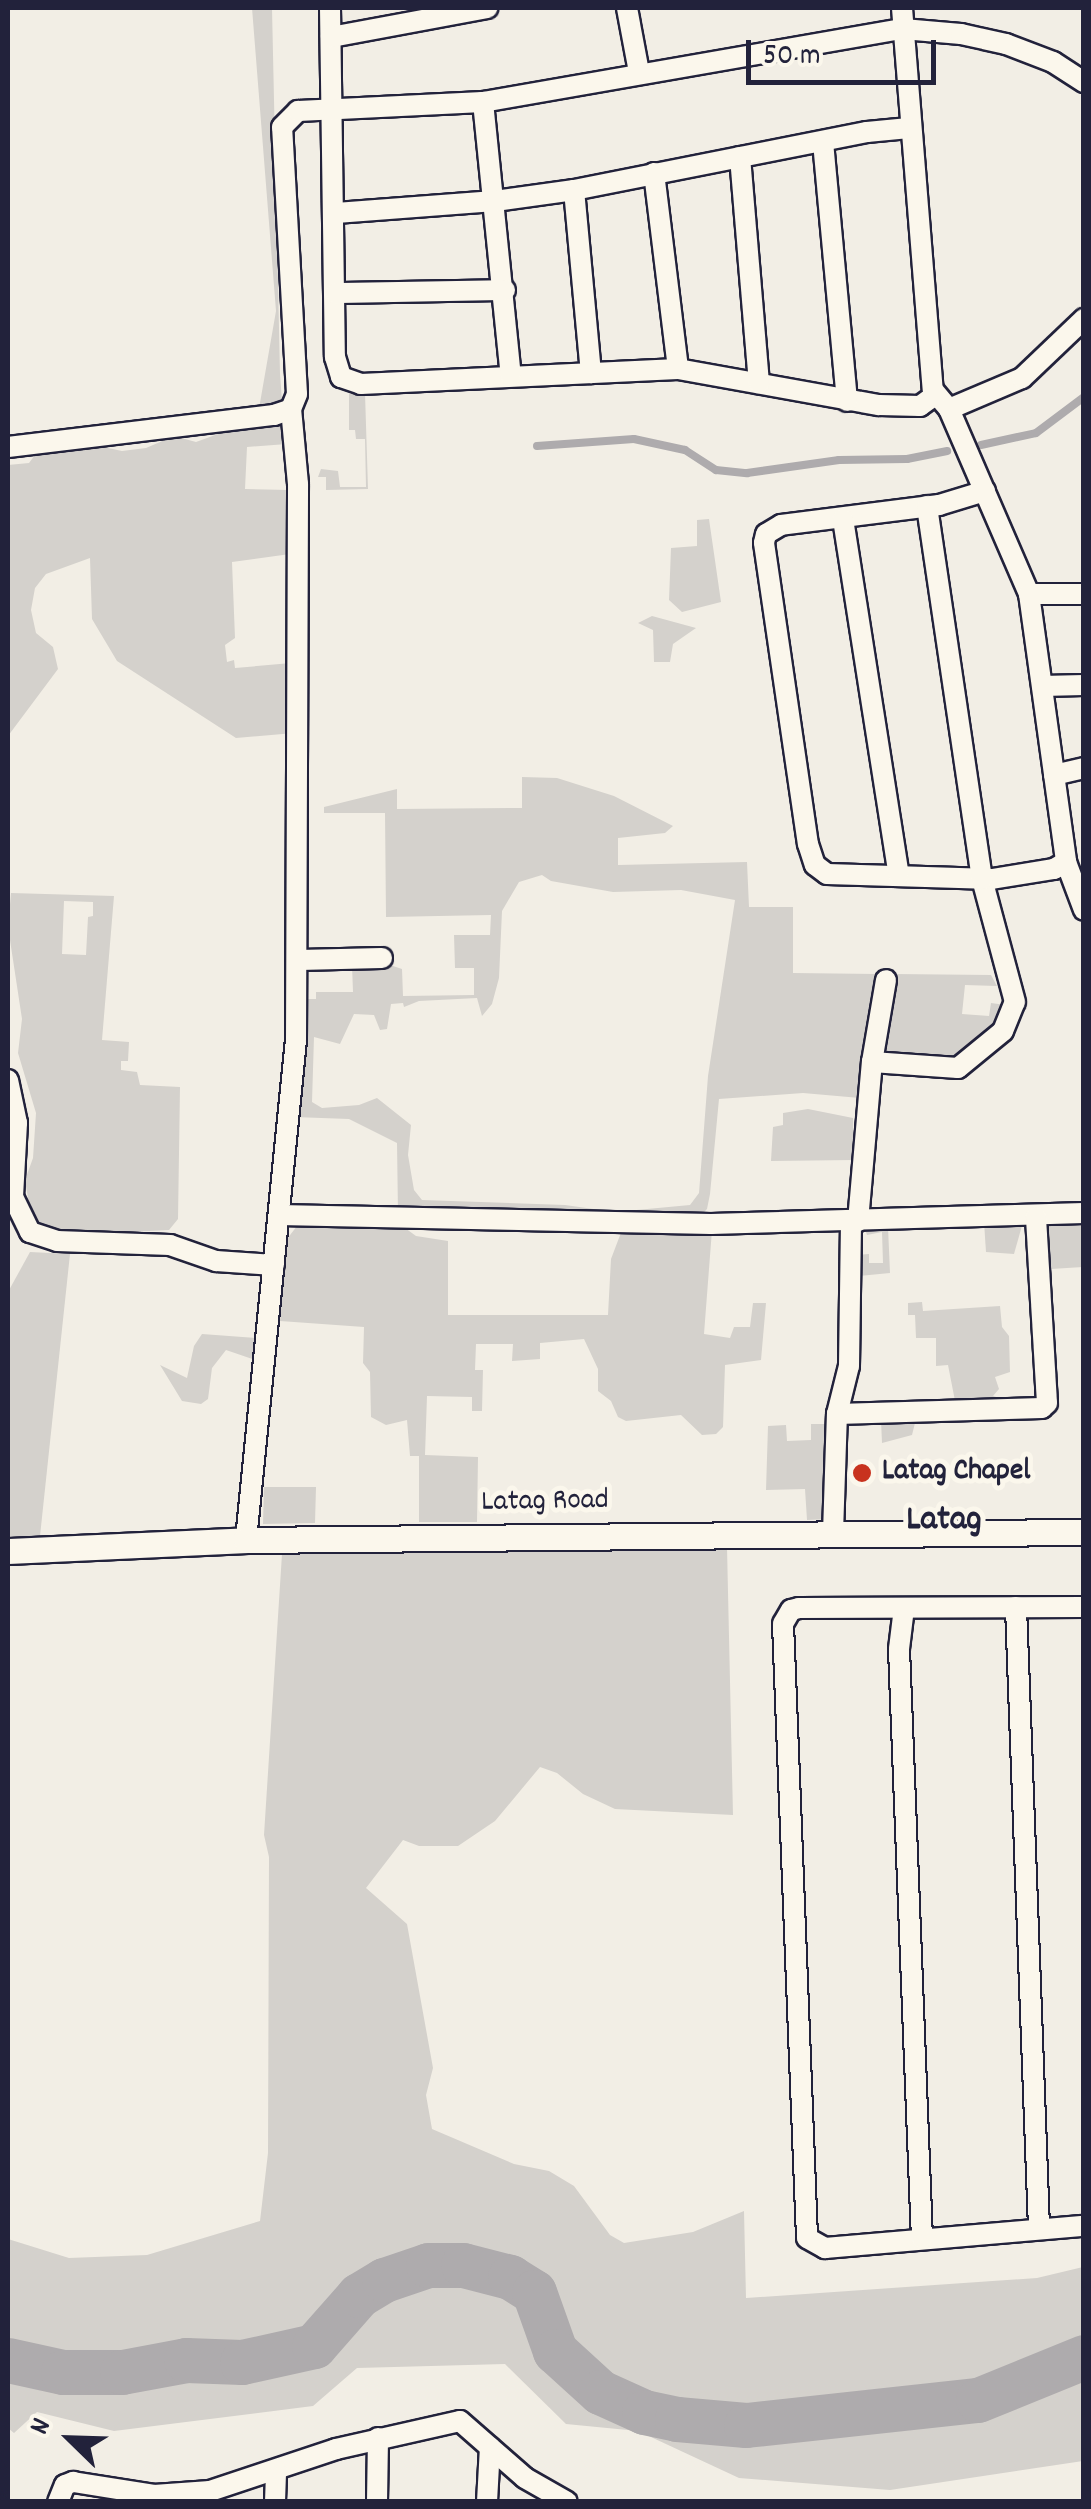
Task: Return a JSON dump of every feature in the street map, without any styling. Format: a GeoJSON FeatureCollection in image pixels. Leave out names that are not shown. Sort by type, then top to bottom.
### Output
{"type":"FeatureCollection","features":[{"type":"Feature","properties":{"kind":"street"},"geometry":{"type":"LineString","coordinates":[[330,8],[336,213],[335,357],[341,377],[361,384],[678,369],[847,400],[920,406],[1022,378],[1084,319]]}},
{"type":"Feature","properties":{"kind":"street"},"geometry":{"type":"LineString","coordinates":[[330,38],[487,8]]}},
{"type":"Feature","properties":{"kind":"street"},"geometry":{"type":"LineString","coordinates":[[627,8],[639,72]]}},
{"type":"Feature","properties":{"kind":"street"},"geometry":{"type":"LineString","coordinates":[[902,8],[909,128],[942,402],[1030,594],[1054,775],[1084,910]]}},
{"type":"Feature","properties":{"kind":"street"},"geometry":{"type":"LineString","coordinates":[[246,1540],[296,1040],[299,960],[298,484],[290,409],[297,394],[282,127],[298,111],[483,102],[639,72],[903,30],[961,34],[1006,44],[1053,62],[1084,82]]}},
{"type":"Feature","properties":{"kind":"street"},"geometry":{"type":"LineString","coordinates":[[483,102],[506,290],[512,376]]}},
{"type":"Feature","properties":{"kind":"street"},"geometry":{"type":"LineString","coordinates":[[336,213],[495,202],[909,128]]}},
{"type":"Feature","properties":{"kind":"street"},"geometry":{"type":"LineString","coordinates":[[823,142],[847,400]]}},
{"type":"Feature","properties":{"kind":"street"},"geometry":{"type":"LineString","coordinates":[[740,157],[760,383]]}},
{"type":"Feature","properties":{"kind":"street"},"geometry":{"type":"LineString","coordinates":[[654,174],[678,369]]}},
{"type":"Feature","properties":{"kind":"street"},"geometry":{"type":"LineString","coordinates":[[574,190],[591,373]]}},
{"type":"Feature","properties":{"kind":"street"},"geometry":{"type":"LineString","coordinates":[[336,294],[506,290]]}},
{"type":"Feature","properties":{"kind":"street"},"geometry":{"type":"LineString","coordinates":[[8,447],[274,415],[290,409]]}},
{"type":"Feature","properties":{"kind":"street"},"geometry":{"type":"LineString","coordinates":[[984,491],[964,500],[844,519],[781,524],[766,534],[764,542],[808,844],[821,871],[899,875],[982,879],[1054,868],[1071,857]]}},
{"type":"Feature","properties":{"kind":"street"},"geometry":{"type":"LineString","coordinates":[[872,1062],[958,1068],[1003,1031],[1016,1002],[982,879],[927,506]]}},
{"type":"Feature","properties":{"kind":"street"},"geometry":{"type":"LineString","coordinates":[[844,519],[899,875]]}},
{"type":"Feature","properties":{"kind":"street"},"geometry":{"type":"LineString","coordinates":[[1030,594],[1084,594]]}},
{"type":"Feature","properties":{"kind":"street"},"geometry":{"type":"LineString","coordinates":[[1042,686],[1084,685]]}},
{"type":"Feature","properties":{"kind":"street"},"geometry":{"type":"LineString","coordinates":[[1054,775],[1084,768]]}},
{"type":"Feature","properties":{"kind":"street"},"geometry":{"type":"LineString","coordinates":[[299,960],[382,958]]}},
{"type":"Feature","properties":{"kind":"street"},"geometry":{"type":"LineString","coordinates":[[833,1534],[838,1414],[849,1366],[855,1221],[872,1062],[886,980]]}},
{"type":"Feature","properties":{"kind":"street"},"geometry":{"type":"LineString","coordinates":[[8,1080],[17,1123],[12,1196],[30,1232],[56,1242],[170,1245],[216,1260],[274,1264]]}},
{"type":"Feature","properties":{"kind":"street"},"geometry":{"type":"LineString","coordinates":[[279,1215],[600,1224],[1036,1218],[1084,1213]]}},
{"type":"Feature","properties":{"kind":"street"},"geometry":{"type":"LineString","coordinates":[[838,1414],[1042,1408],[1047,1403],[1036,1218]]}},
{"type":"Feature","properties":{"kind":"street","name":"Latag Road"},"geometry":{"type":"LineString","coordinates":[[8,1551],[246,1540],[1084,1532]]}},
{"type":"Feature","properties":{"kind":"street"},"geometry":{"type":"LineString","coordinates":[[1016,1607],[1039,2229]]}},
{"type":"Feature","properties":{"kind":"street"},"geometry":{"type":"LineString","coordinates":[[1084,1607],[798,1608],[791,1610],[783,1624],[808,2238],[825,2248],[1084,2226]]}},
{"type":"Feature","properties":{"kind":"street"},"geometry":{"type":"LineString","coordinates":[[904,1608],[898,1649],[922,2239]]}},
{"type":"Feature","properties":{"kind":"street"},"geometry":{"type":"LineString","coordinates":[[58,2502],[65,2485],[73,2482],[170,2498],[210,2491],[276,2471],[300,2459],[460,2421],[525,2478],[567,2502]]}},
{"type":"Feature","properties":{"kind":"street"},"geometry":{"type":"LineString","coordinates":[[377,2502],[378,2438]]}},
{"type":"Feature","properties":{"kind":"street"},"geometry":{"type":"LineString","coordinates":[[487,2502],[490,2447]]}},
{"type":"Feature","properties":{"kind":"street"},"geometry":{"type":"LineString","coordinates":[[275,2502],[276,2471]]}},
{"type":"Feature","properties":{"kind":"shaded area"},"geometry":{"type":"Polygon","coordinates":[[[252,8],[272,8],[280,374],[282,401],[290,418],[287,444],[247,447],[245,489],[288,490],[290,554],[232,562],[235,638],[225,645],[227,662],[234,660],[235,668],[291,663],[294,733],[236,738],[117,661],[92,619],[90,558],[46,574],[35,588],[31,610],[36,633],[53,647],[58,669],[8,736],[8,465],[29,463],[35,455],[53,453],[70,436],[93,434],[108,448],[122,451],[146,448],[174,436],[196,442],[257,420],[276,311],[252,8]]]}},
{"type":"Feature","properties":{"kind":"shaded area"},"geometry":{"type":"Polygon","coordinates":[[[365,393],[368,489],[326,490],[326,477],[318,477],[321,469],[338,471],[340,487],[366,487],[365,439],[356,439],[355,430],[349,430],[349,394],[365,393]]]}},
{"type":"Feature","properties":{"kind":"shaded area"},"geometry":{"type":"Polygon","coordinates":[[[709,519],[721,602],[682,612],[669,600],[671,548],[697,546],[697,520],[709,519]]]}},
{"type":"Feature","properties":{"kind":"shaded area"},"geometry":{"type":"Polygon","coordinates":[[[652,616],[696,628],[673,644],[670,662],[654,662],[653,630],[638,623],[652,616]]]}},
{"type":"Feature","properties":{"kind":"shaded area"},"geometry":{"type":"Polygon","coordinates":[[[522,777],[557,778],[614,796],[673,826],[665,833],[618,838],[618,865],[747,862],[749,907],[793,907],[793,973],[877,974],[860,1098],[803,1093],[719,1099],[710,1194],[707,1209],[700,1216],[398,1214],[397,1143],[349,1119],[294,1117],[304,999],[316,999],[316,992],[353,992],[352,965],[387,964],[402,969],[403,996],[474,995],[474,968],[455,968],[454,935],[490,935],[491,915],[386,917],[385,813],[324,813],[324,807],[397,789],[397,809],[522,808],[522,777]],[[542,875],[519,882],[502,911],[499,978],[492,1004],[482,1016],[477,998],[419,1001],[404,1007],[403,1003],[391,1004],[387,1029],[380,1030],[374,1015],[354,1014],[340,1044],[314,1037],[312,1102],[322,1108],[359,1105],[377,1098],[411,1125],[408,1155],[414,1190],[422,1200],[565,1205],[615,1212],[690,1205],[699,1193],[708,1076],[735,900],[681,890],[613,892],[551,881],[542,875]]]}},
{"type":"Feature","properties":{"kind":"shaded area"},"geometry":{"type":"Polygon","coordinates":[[[11,893],[114,896],[102,1040],[129,1042],[128,1061],[121,1061],[121,1070],[137,1072],[140,1085],[180,1087],[178,1219],[169,1230],[69,1235],[39,1225],[30,1210],[25,1180],[33,1158],[36,1113],[18,1053],[22,1019],[8,927],[11,893]],[[64,901],[62,954],[86,955],[93,902],[64,901]]]}},
{"type":"Feature","properties":{"kind":"shaded area"},"geometry":{"type":"Polygon","coordinates":[[[894,974],[991,975],[997,986],[965,985],[962,1014],[989,1016],[991,1003],[1006,1005],[1004,1018],[955,1060],[880,1057],[894,974]]]}},
{"type":"Feature","properties":{"kind":"shaded area"},"geometry":{"type":"Polygon","coordinates":[[[808,1109],[853,1118],[853,1160],[771,1161],[773,1127],[783,1125],[783,1113],[808,1109]]]}},
{"type":"Feature","properties":{"kind":"shaded area"},"geometry":{"type":"Polygon","coordinates":[[[1083,1220],[1083,1267],[1051,1269],[1047,1225],[1083,1220]]]}},
{"type":"Feature","properties":{"kind":"shaded area"},"geometry":{"type":"Polygon","coordinates":[[[984,1222],[1023,1222],[1014,1254],[986,1252],[984,1222]]]}},
{"type":"Feature","properties":{"kind":"shaded area"},"geometry":{"type":"Polygon","coordinates":[[[297,1226],[405,1228],[416,1236],[448,1241],[448,1315],[608,1315],[611,1259],[622,1230],[712,1230],[704,1334],[730,1338],[734,1327],[750,1327],[753,1303],[766,1303],[761,1360],[725,1365],[723,1427],[716,1434],[702,1435],[681,1415],[626,1421],[618,1417],[611,1401],[598,1391],[598,1369],[584,1339],[540,1343],[540,1359],[512,1361],[513,1344],[476,1344],[475,1370],[483,1370],[482,1411],[472,1411],[472,1397],[427,1396],[425,1455],[478,1457],[477,1522],[419,1522],[419,1456],[410,1456],[407,1420],[386,1425],[371,1417],[370,1372],[363,1363],[364,1327],[280,1321],[287,1239],[297,1226]]]}},
{"type":"Feature","properties":{"kind":"shaded area"},"geometry":{"type":"Polygon","coordinates":[[[888,1227],[890,1273],[859,1276],[856,1255],[869,1254],[869,1263],[883,1263],[882,1232],[867,1235],[865,1229],[888,1227]]]}},
{"type":"Feature","properties":{"kind":"shaded area"},"geometry":{"type":"Polygon","coordinates":[[[30,1252],[70,1254],[40,1536],[8,1538],[8,1292],[30,1252]]]}},
{"type":"Feature","properties":{"kind":"shaded area"},"geometry":{"type":"Polygon","coordinates":[[[922,1302],[923,1311],[1000,1306],[1002,1327],[1009,1336],[1010,1372],[995,1377],[999,1389],[993,1396],[1009,1401],[956,1406],[948,1365],[936,1366],[936,1338],[916,1338],[915,1315],[908,1315],[908,1303],[922,1302]]]}},
{"type":"Feature","properties":{"kind":"shaded area"},"geometry":{"type":"Polygon","coordinates":[[[202,1334],[256,1338],[258,1361],[226,1350],[212,1368],[208,1399],[201,1404],[182,1401],[160,1365],[187,1378],[194,1346],[202,1334]]]}},
{"type":"Feature","properties":{"kind":"shaded area"},"geometry":{"type":"Polygon","coordinates":[[[916,1419],[912,1435],[882,1443],[881,1420],[916,1419]]]}},
{"type":"Feature","properties":{"kind":"shaded area"},"geometry":{"type":"Polygon","coordinates":[[[811,1424],[828,1424],[829,1519],[807,1520],[805,1489],[766,1490],[768,1426],[786,1425],[787,1441],[811,1440],[811,1424]]]}},
{"type":"Feature","properties":{"kind":"shaded area"},"geometry":{"type":"Polygon","coordinates":[[[264,1487],[316,1487],[315,1523],[263,1524],[264,1487]]]}},
{"type":"Feature","properties":{"kind":"shaded area"},"geometry":{"type":"Polygon","coordinates":[[[727,1547],[733,1815],[615,1809],[583,1794],[557,1773],[540,1767],[495,1821],[458,1846],[419,1846],[403,1840],[366,1888],[407,1924],[433,2068],[426,2095],[432,2129],[514,2164],[549,2171],[574,2186],[610,2235],[624,2243],[693,2232],[744,2211],[746,2298],[1037,2278],[1083,2267],[1083,2461],[890,2490],[739,2478],[638,2431],[566,2424],[505,2364],[357,2368],[313,2406],[114,2431],[37,2412],[14,2433],[8,2428],[8,2239],[69,2258],[147,2255],[260,2221],[268,2153],[269,1857],[264,1835],[282,1554],[727,1547]]]}},
{"type":"Feature","properties":{"kind":"waterway"},"geometry":{"type":"LineString","coordinates":[[981,445],[1036,433],[1084,397]]}},
{"type":"Feature","properties":{"kind":"waterway"},"geometry":{"type":"LineString","coordinates":[[537,446],[634,439],[685,450],[716,470],[747,473],[839,460],[907,459],[947,451]]}},
{"type":"Feature","properties":{"kind":"waterway"},"geometry":{"type":"LineString","coordinates":[[8,2360],[63,2372],[122,2372],[186,2360],[242,2362],[314,2346],[359,2295],[384,2280],[428,2265],[463,2265],[510,2277],[534,2292],[555,2351],[600,2392],[644,2412],[677,2419],[746,2425],[978,2400],[1084,2357]]}},
{"type":"Feature","properties":{"kind":"place","name":"Latag Chapel"},"geometry":{"type":"Point","coordinates":[862,1473]}},
{"type":"Feature","properties":{"kind":"district","name":"Latag"},"geometry":{"type":"Point","coordinates":[944,1521]}}]}
